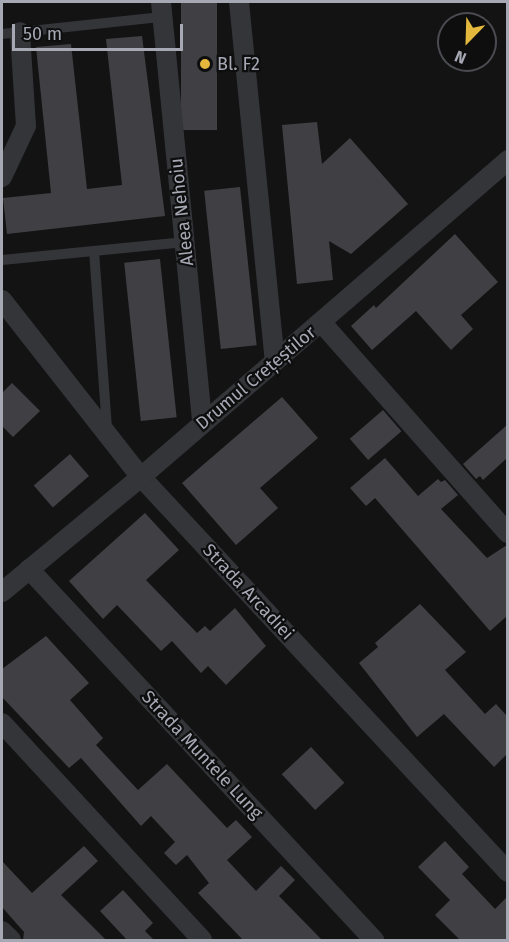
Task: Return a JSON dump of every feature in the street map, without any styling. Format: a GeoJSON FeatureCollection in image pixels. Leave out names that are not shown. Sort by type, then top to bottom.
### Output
{"type":"FeatureCollection","features":[{"type":"Feature","properties":{"kind":"street"},"geometry":{"type":"LineString","coordinates":[[239,2],[275,361]]}},
{"type":"Feature","properties":{"kind":"street","name":"Aleea Nehoiu"},"geometry":{"type":"LineString","coordinates":[[161,9],[202,423]]}},
{"type":"Feature","properties":{"kind":"street"},"geometry":{"type":"LineString","coordinates":[[2,177],[26,126],[11,33]]}},
{"type":"Feature","properties":{"kind":"street","name":"Drumul Crețeștilor"},"geometry":{"type":"LineString","coordinates":[[2,592],[141,477],[506,164]]}},
{"type":"Feature","properties":{"kind":"street","name":"Strada Arcadiei"},"geometry":{"type":"LineString","coordinates":[[2,300],[141,477],[507,872]]}},
{"type":"Feature","properties":{"kind":"street"},"geometry":{"type":"LineString","coordinates":[[321,322],[507,533]]}},
{"type":"Feature","properties":{"kind":"street","name":"Strada Muntele Lung"},"geometry":{"type":"LineString","coordinates":[[29,568],[374,940]]}},
{"type":"Feature","properties":{"kind":"street"},"geometry":{"type":"LineString","coordinates":[[2,723],[202,940]]}},
{"type":"Feature","properties":{"kind":"street"},"geometry":{"type":"LineString","coordinates":[[2,931],[11,940]]}},
{"type":"Feature","properties":{"kind":"lane"},"geometry":{"type":"LineString","coordinates":[[11,33],[161,9]]}},
{"type":"Feature","properties":{"kind":"lane"},"geometry":{"type":"LineString","coordinates":[[2,260],[185,242]]}},
{"type":"Feature","properties":{"kind":"lane"},"geometry":{"type":"LineString","coordinates":[[94,251],[107,433]]}},
{"type":"Feature","properties":{"kind":"building","name":"Bl. F2"},"geometry":{"type":"Polygon","coordinates":[[[181,2],[217,2],[217,130],[181,130],[181,2]]]}},
{"type":"Feature","properties":{"kind":"building"},"geometry":{"type":"Polygon","coordinates":[[[142,36],[165,216],[7,234],[3,198],[51,193],[36,47],[71,44],[87,189],[122,185],[106,39],[142,36]]]}},
{"type":"Feature","properties":{"kind":"building"},"geometry":{"type":"Polygon","coordinates":[[[317,122],[322,164],[350,138],[408,204],[351,254],[329,241],[333,280],[297,284],[282,125],[317,122]]]}},
{"type":"Feature","properties":{"kind":"building"},"geometry":{"type":"Polygon","coordinates":[[[240,187],[257,345],[221,349],[204,191],[240,187]]]}},
{"type":"Feature","properties":{"kind":"building"},"geometry":{"type":"Polygon","coordinates":[[[455,234],[498,282],[461,315],[473,329],[451,350],[416,311],[372,350],[351,326],[374,305],[376,308],[455,234]]]}},
{"type":"Feature","properties":{"kind":"building"},"geometry":{"type":"Polygon","coordinates":[[[160,259],[177,417],[141,421],[124,263],[160,259]]]}},
{"type":"Feature","properties":{"kind":"building"},"geometry":{"type":"Polygon","coordinates":[[[12,383],[40,411],[13,437],[2,426],[2,393],[12,383]]]}},
{"type":"Feature","properties":{"kind":"building"},"geometry":{"type":"Polygon","coordinates":[[[282,397],[318,438],[260,488],[278,508],[236,545],[182,483],[282,397]]]}},
{"type":"Feature","properties":{"kind":"building"},"geometry":{"type":"Polygon","coordinates":[[[383,410],[401,431],[368,460],[350,439],[383,410]]]}},
{"type":"Feature","properties":{"kind":"building"},"geometry":{"type":"Polygon","coordinates":[[[507,425],[507,458],[483,480],[480,476],[476,479],[463,464],[507,425]]]}},
{"type":"Feature","properties":{"kind":"building"},"geometry":{"type":"Polygon","coordinates":[[[70,454],[89,476],[53,507],[34,485],[70,454]]]}},
{"type":"Feature","properties":{"kind":"building"},"geometry":{"type":"Polygon","coordinates":[[[385,458],[418,496],[438,479],[441,482],[445,480],[458,495],[441,509],[487,558],[507,545],[507,616],[490,631],[375,498],[366,506],[350,488],[385,458]]]}},
{"type":"Feature","properties":{"kind":"building"},"geometry":{"type":"Polygon","coordinates":[[[145,513],[179,550],[146,580],[197,633],[205,626],[210,631],[235,608],[266,646],[226,685],[208,666],[201,673],[172,641],[161,651],[117,605],[103,619],[69,581],[145,513]]]}},
{"type":"Feature","properties":{"kind":"building"},"geometry":{"type":"Polygon","coordinates":[[[420,604],[466,652],[445,670],[485,714],[496,704],[507,716],[507,754],[494,767],[444,714],[417,737],[359,663],[378,647],[375,643],[420,604]]]}},
{"type":"Feature","properties":{"kind":"building"},"geometry":{"type":"Polygon","coordinates":[[[46,636],[89,683],[70,700],[103,738],[96,745],[138,790],[167,764],[227,828],[236,820],[252,837],[227,860],[256,891],[281,866],[295,880],[279,896],[322,940],[243,940],[198,893],[209,883],[187,855],[176,865],[164,853],[175,842],[151,816],[141,826],[81,758],[69,768],[2,697],[2,669],[46,636]]]}},
{"type":"Feature","properties":{"kind":"building"},"geometry":{"type":"Polygon","coordinates":[[[311,747],[344,783],[315,810],[282,774],[311,747]]]}},
{"type":"Feature","properties":{"kind":"building"},"geometry":{"type":"Polygon","coordinates":[[[445,841],[469,867],[462,874],[495,909],[507,897],[507,940],[460,940],[435,915],[450,900],[418,867],[445,841]]]}},
{"type":"Feature","properties":{"kind":"building"},"geometry":{"type":"Polygon","coordinates":[[[84,846],[98,861],[61,895],[106,940],[23,940],[24,932],[2,907],[2,861],[32,893],[84,846]]]}},
{"type":"Feature","properties":{"kind":"building"},"geometry":{"type":"Polygon","coordinates":[[[123,890],[153,923],[145,931],[154,940],[127,940],[100,911],[123,890]]]}},
{"type":"Feature","properties":{"kind":"place","name":"Bl. F2"},"geometry":{"type":"Point","coordinates":[205,64]}}]}
